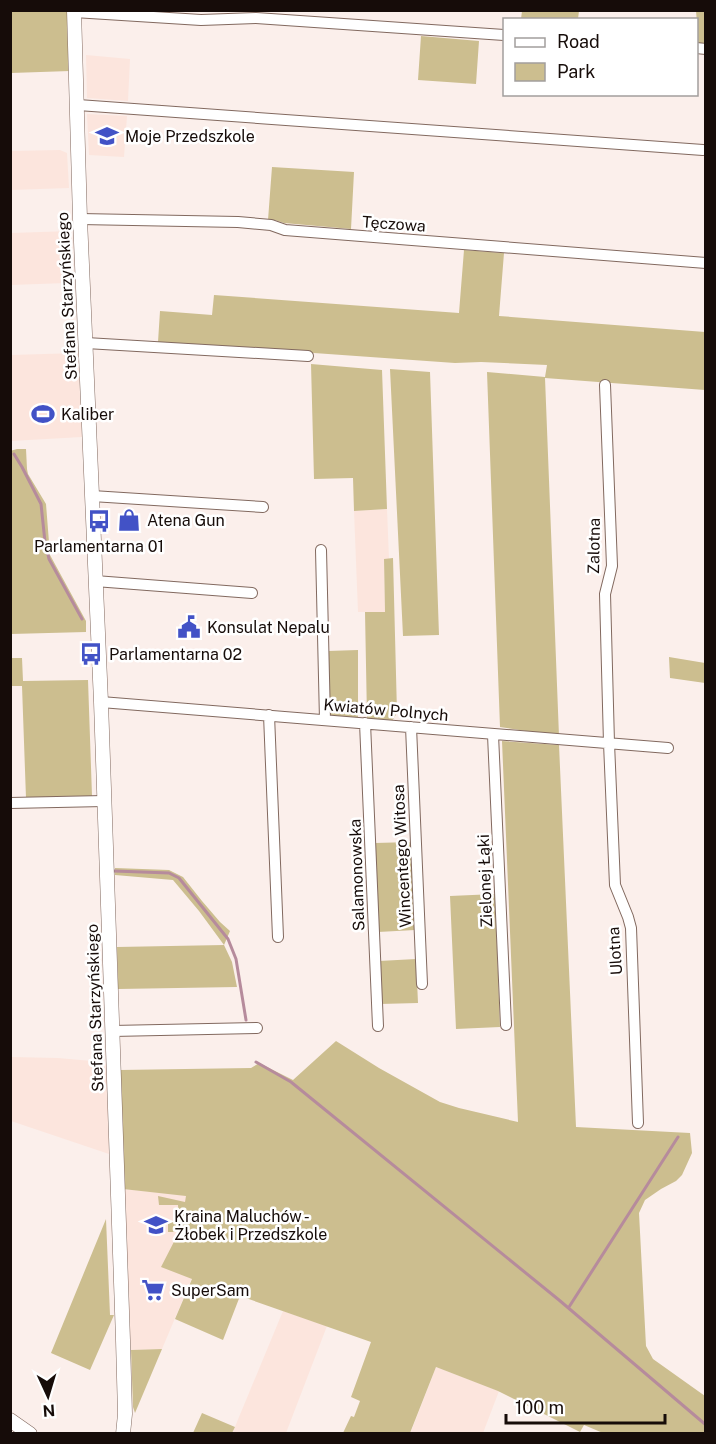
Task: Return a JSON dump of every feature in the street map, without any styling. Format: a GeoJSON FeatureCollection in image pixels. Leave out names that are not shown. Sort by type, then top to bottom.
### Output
{"type":"FeatureCollection","features":[{"type":"Feature","properties":{"kind":"street"},"geometry":{"type":"LineString","coordinates":[[74,11],[201,20],[256,18],[503,35]]}},
{"type":"Feature","properties":{"kind":"street","name":"Stefana Starzyńskiego"},"geometry":{"type":"LineString","coordinates":[[74,11],[80,219],[101,702],[125,1402],[123,1434]]}},
{"type":"Feature","properties":{"kind":"street"},"geometry":{"type":"LineString","coordinates":[[78,105],[703,150]]}},
{"type":"Feature","properties":{"kind":"street","name":"Tęczowa"},"geometry":{"type":"LineString","coordinates":[[80,219],[238,222],[271,225],[285,230],[705,263]]}},
{"type":"Feature","properties":{"kind":"street"},"geometry":{"type":"LineString","coordinates":[[86,343],[309,356]]}},
{"type":"Feature","properties":{"kind":"street","name":"Zalotna"},"geometry":{"type":"LineString","coordinates":[[605,385],[612,566],[605,594],[609,743]]}},
{"type":"Feature","properties":{"kind":"street"},"geometry":{"type":"LineString","coordinates":[[92,496],[263,507]]}},
{"type":"Feature","properties":{"kind":"street"},"geometry":{"type":"LineString","coordinates":[[321,550],[325,720]]}},
{"type":"Feature","properties":{"kind":"street"},"geometry":{"type":"LineString","coordinates":[[95,581],[252,593]]}},
{"type":"Feature","properties":{"kind":"street","name":"Kwiatów Polnych"},"geometry":{"type":"LineString","coordinates":[[101,702],[668,748]]}},
{"type":"Feature","properties":{"kind":"street"},"geometry":{"type":"LineString","coordinates":[[269,715],[278,937]]}},
{"type":"Feature","properties":{"kind":"street","name":"Salamonowska"},"geometry":{"type":"LineString","coordinates":[[365,723],[378,1026]]}},
{"type":"Feature","properties":{"kind":"street","name":"Wincentego Witosa"},"geometry":{"type":"LineString","coordinates":[[411,727],[422,984]]}},
{"type":"Feature","properties":{"kind":"street","name":"Zielonej Łąki"},"geometry":{"type":"LineString","coordinates":[[494,735],[506,1025]]}},
{"type":"Feature","properties":{"kind":"street","name":"Ulotna"},"geometry":{"type":"LineString","coordinates":[[609,743],[615,885],[631,928],[638,1123]]}},
{"type":"Feature","properties":{"kind":"street"},"geometry":{"type":"LineString","coordinates":[[10,803],[104,801]]}},
{"type":"Feature","properties":{"kind":"street"},"geometry":{"type":"LineString","coordinates":[[112,1031],[257,1029]]}},
{"type":"Feature","properties":{"kind":"street"},"geometry":{"type":"LineString","coordinates":[[10,1420],[30,1434]]}},
{"type":"Feature","properties":{"kind":"shaded area"},"geometry":{"type":"Polygon","coordinates":[[[86,55],[130,59],[128,101],[87,98],[86,55]]]}},
{"type":"Feature","properties":{"kind":"shaded area","name":"Moje Przedszkole"},"geometry":{"type":"Polygon","coordinates":[[[87,114],[127,116],[124,157],[89,155],[87,114]]]}},
{"type":"Feature","properties":{"kind":"shaded area"},"geometry":{"type":"Polygon","coordinates":[[[60,150],[67,153],[69,188],[11,190],[11,151],[60,150]]]}},
{"type":"Feature","properties":{"kind":"shaded area"},"geometry":{"type":"Polygon","coordinates":[[[71,231],[73,263],[65,272],[66,283],[11,285],[11,233],[71,231]]]}},
{"type":"Feature","properties":{"kind":"shaded area"},"geometry":{"type":"Polygon","coordinates":[[[78,353],[82,437],[11,441],[11,355],[78,353]]]}},
{"type":"Feature","properties":{"kind":"shaded area"},"geometry":{"type":"Polygon","coordinates":[[[387,509],[389,559],[384,559],[385,612],[358,612],[354,511],[387,509]]]}},
{"type":"Feature","properties":{"kind":"shaded area"},"geometry":{"type":"Polygon","coordinates":[[[11,1057],[58,1058],[103,1062],[107,1065],[109,1154],[11,1121],[11,1057]]]}},
{"type":"Feature","properties":{"kind":"shaded area"},"geometry":{"type":"Polygon","coordinates":[[[123,1189],[186,1195],[192,1278],[162,1349],[131,1350],[123,1189]]]}},
{"type":"Feature","properties":{"kind":"shaded area"},"geometry":{"type":"Polygon","coordinates":[[[283,1311],[327,1326],[286,1433],[232,1434],[283,1311]]]}},
{"type":"Feature","properties":{"kind":"shaded area"},"geometry":{"type":"Polygon","coordinates":[[[436,1367],[499,1391],[483,1433],[410,1434],[436,1367]]]}},
{"type":"Feature","properties":{"kind":"green space"},"geometry":{"type":"Polygon","coordinates":[[[10,11],[68,11],[70,71],[11,73],[10,11]]]}},
{"type":"Feature","properties":{"kind":"green space"},"geometry":{"type":"Polygon","coordinates":[[[522,11],[579,11],[578,18],[521,18],[522,11]]]}},
{"type":"Feature","properties":{"kind":"green space"},"geometry":{"type":"Polygon","coordinates":[[[696,11],[705,11],[705,46],[698,45],[696,11]]]}},
{"type":"Feature","properties":{"kind":"green space"},"geometry":{"type":"Polygon","coordinates":[[[421,36],[479,41],[476,84],[418,80],[421,36]]]}},
{"type":"Feature","properties":{"kind":"green space"},"geometry":{"type":"Polygon","coordinates":[[[272,167],[354,172],[351,229],[268,220],[272,167]]]}},
{"type":"Feature","properties":{"kind":"green space"},"geometry":{"type":"Polygon","coordinates":[[[464,250],[504,253],[499,316],[705,332],[705,390],[545,378],[559,736],[500,727],[487,372],[545,377],[547,365],[455,363],[158,342],[160,311],[212,315],[214,295],[459,313],[464,250]]]}},
{"type":"Feature","properties":{"kind":"green space"},"geometry":{"type":"Polygon","coordinates":[[[311,364],[382,370],[387,509],[354,511],[353,478],[314,479],[311,364]]]}},
{"type":"Feature","properties":{"kind":"green space"},"geometry":{"type":"Polygon","coordinates":[[[390,369],[430,372],[439,635],[403,636],[390,369]]]}},
{"type":"Feature","properties":{"kind":"green space"},"geometry":{"type":"Polygon","coordinates":[[[26,449],[28,474],[46,504],[50,555],[86,621],[86,632],[11,634],[10,451],[26,449]]]}},
{"type":"Feature","properties":{"kind":"green space"},"geometry":{"type":"Polygon","coordinates":[[[393,558],[397,713],[392,721],[372,720],[367,718],[365,612],[385,612],[384,559],[393,558]]]}},
{"type":"Feature","properties":{"kind":"green space"},"geometry":{"type":"Polygon","coordinates":[[[358,650],[358,719],[328,716],[328,651],[358,650]]]}},
{"type":"Feature","properties":{"kind":"green space"},"geometry":{"type":"Polygon","coordinates":[[[669,657],[705,663],[705,683],[670,678],[669,657]]]}},
{"type":"Feature","properties":{"kind":"green space"},"geometry":{"type":"Polygon","coordinates":[[[10,658],[22,658],[23,681],[88,680],[92,796],[26,798],[22,686],[11,686],[10,658]]]}},
{"type":"Feature","properties":{"kind":"green space"},"geometry":{"type":"Polygon","coordinates":[[[502,741],[559,745],[576,1127],[690,1133],[692,1153],[682,1175],[645,1200],[639,1213],[646,1346],[653,1359],[705,1396],[705,1433],[603,1433],[584,1425],[580,1432],[498,1391],[436,1367],[410,1433],[343,1433],[351,1416],[354,1417],[360,1401],[351,1397],[371,1342],[240,1296],[223,1340],[175,1319],[192,1279],[161,1267],[179,1232],[168,1232],[168,1222],[179,1221],[178,1205],[159,1205],[158,1196],[185,1202],[186,1196],[123,1189],[120,1070],[251,1068],[259,1063],[293,1080],[336,1041],[440,1102],[518,1122],[502,741]]]}},
{"type":"Feature","properties":{"kind":"green space"},"geometry":{"type":"Polygon","coordinates":[[[412,842],[415,930],[378,932],[375,843],[412,842]]]}},
{"type":"Feature","properties":{"kind":"green space"},"geometry":{"type":"Polygon","coordinates":[[[115,868],[169,870],[183,877],[230,931],[224,945],[173,880],[115,875],[115,868]]]}},
{"type":"Feature","properties":{"kind":"green space"},"geometry":{"type":"Polygon","coordinates":[[[495,894],[500,1027],[456,1029],[450,896],[495,894]]]}},
{"type":"Feature","properties":{"kind":"green space"},"geometry":{"type":"Polygon","coordinates":[[[224,945],[232,962],[237,987],[118,989],[117,947],[224,945]]]}},
{"type":"Feature","properties":{"kind":"green space"},"geometry":{"type":"Polygon","coordinates":[[[416,959],[418,1003],[380,1004],[379,961],[416,959]]]}},
{"type":"Feature","properties":{"kind":"green space"},"geometry":{"type":"Polygon","coordinates":[[[106,1219],[110,1315],[114,1315],[90,1370],[51,1353],[106,1219]]]}},
{"type":"Feature","properties":{"kind":"green space"},"geometry":{"type":"Polygon","coordinates":[[[162,1349],[135,1413],[131,1350],[162,1349]]]}},
{"type":"Feature","properties":{"kind":"green space"},"geometry":{"type":"Polygon","coordinates":[[[202,1413],[235,1427],[232,1433],[193,1433],[202,1413]]]}},
{"type":"Feature","properties":{"kind":"waterway"},"geometry":{"type":"LineString","coordinates":[[14,454],[41,504],[49,559],[82,619]]}},
{"type":"Feature","properties":{"kind":"waterway"},"geometry":{"type":"LineString","coordinates":[[114,871],[169,873],[179,878],[228,939],[236,959],[246,1020]]}},
{"type":"Feature","properties":{"kind":"waterway"},"geometry":{"type":"LineString","coordinates":[[256,1062],[291,1082],[559,1300],[706,1425]]}},
{"type":"Feature","properties":{"kind":"waterway"},"geometry":{"type":"LineString","coordinates":[[569,1307],[678,1137]]}},
{"type":"Feature","properties":{"kind":"place","name":"Moje Przedszkole"},"geometry":{"type":"Point","coordinates":[107,136]}},
{"type":"Feature","properties":{"kind":"place","name":"Kaliber"},"geometry":{"type":"Point","coordinates":[43,414]}},
{"type":"Feature","properties":{"kind":"place","name":"Atena Gun"},"geometry":{"type":"Point","coordinates":[129,520]}},
{"type":"Feature","properties":{"kind":"place","name":"Parlamentarna 01"},"geometry":{"type":"Point","coordinates":[99,521]}},
{"type":"Feature","properties":{"kind":"place","name":"Konsulat Nepalu"},"geometry":{"type":"Point","coordinates":[189,627]}},
{"type":"Feature","properties":{"kind":"place","name":"Parlamentarna 02"},"geometry":{"type":"Point","coordinates":[91,654]}},
{"type":"Feature","properties":{"kind":"place","name":"Kraina Maluchów - Żłobek i Przedszkole"},"geometry":{"type":"Point","coordinates":[156,1225]}},
{"type":"Feature","properties":{"kind":"place","name":"SuperSam"},"geometry":{"type":"Point","coordinates":[153,1290]}}]}
